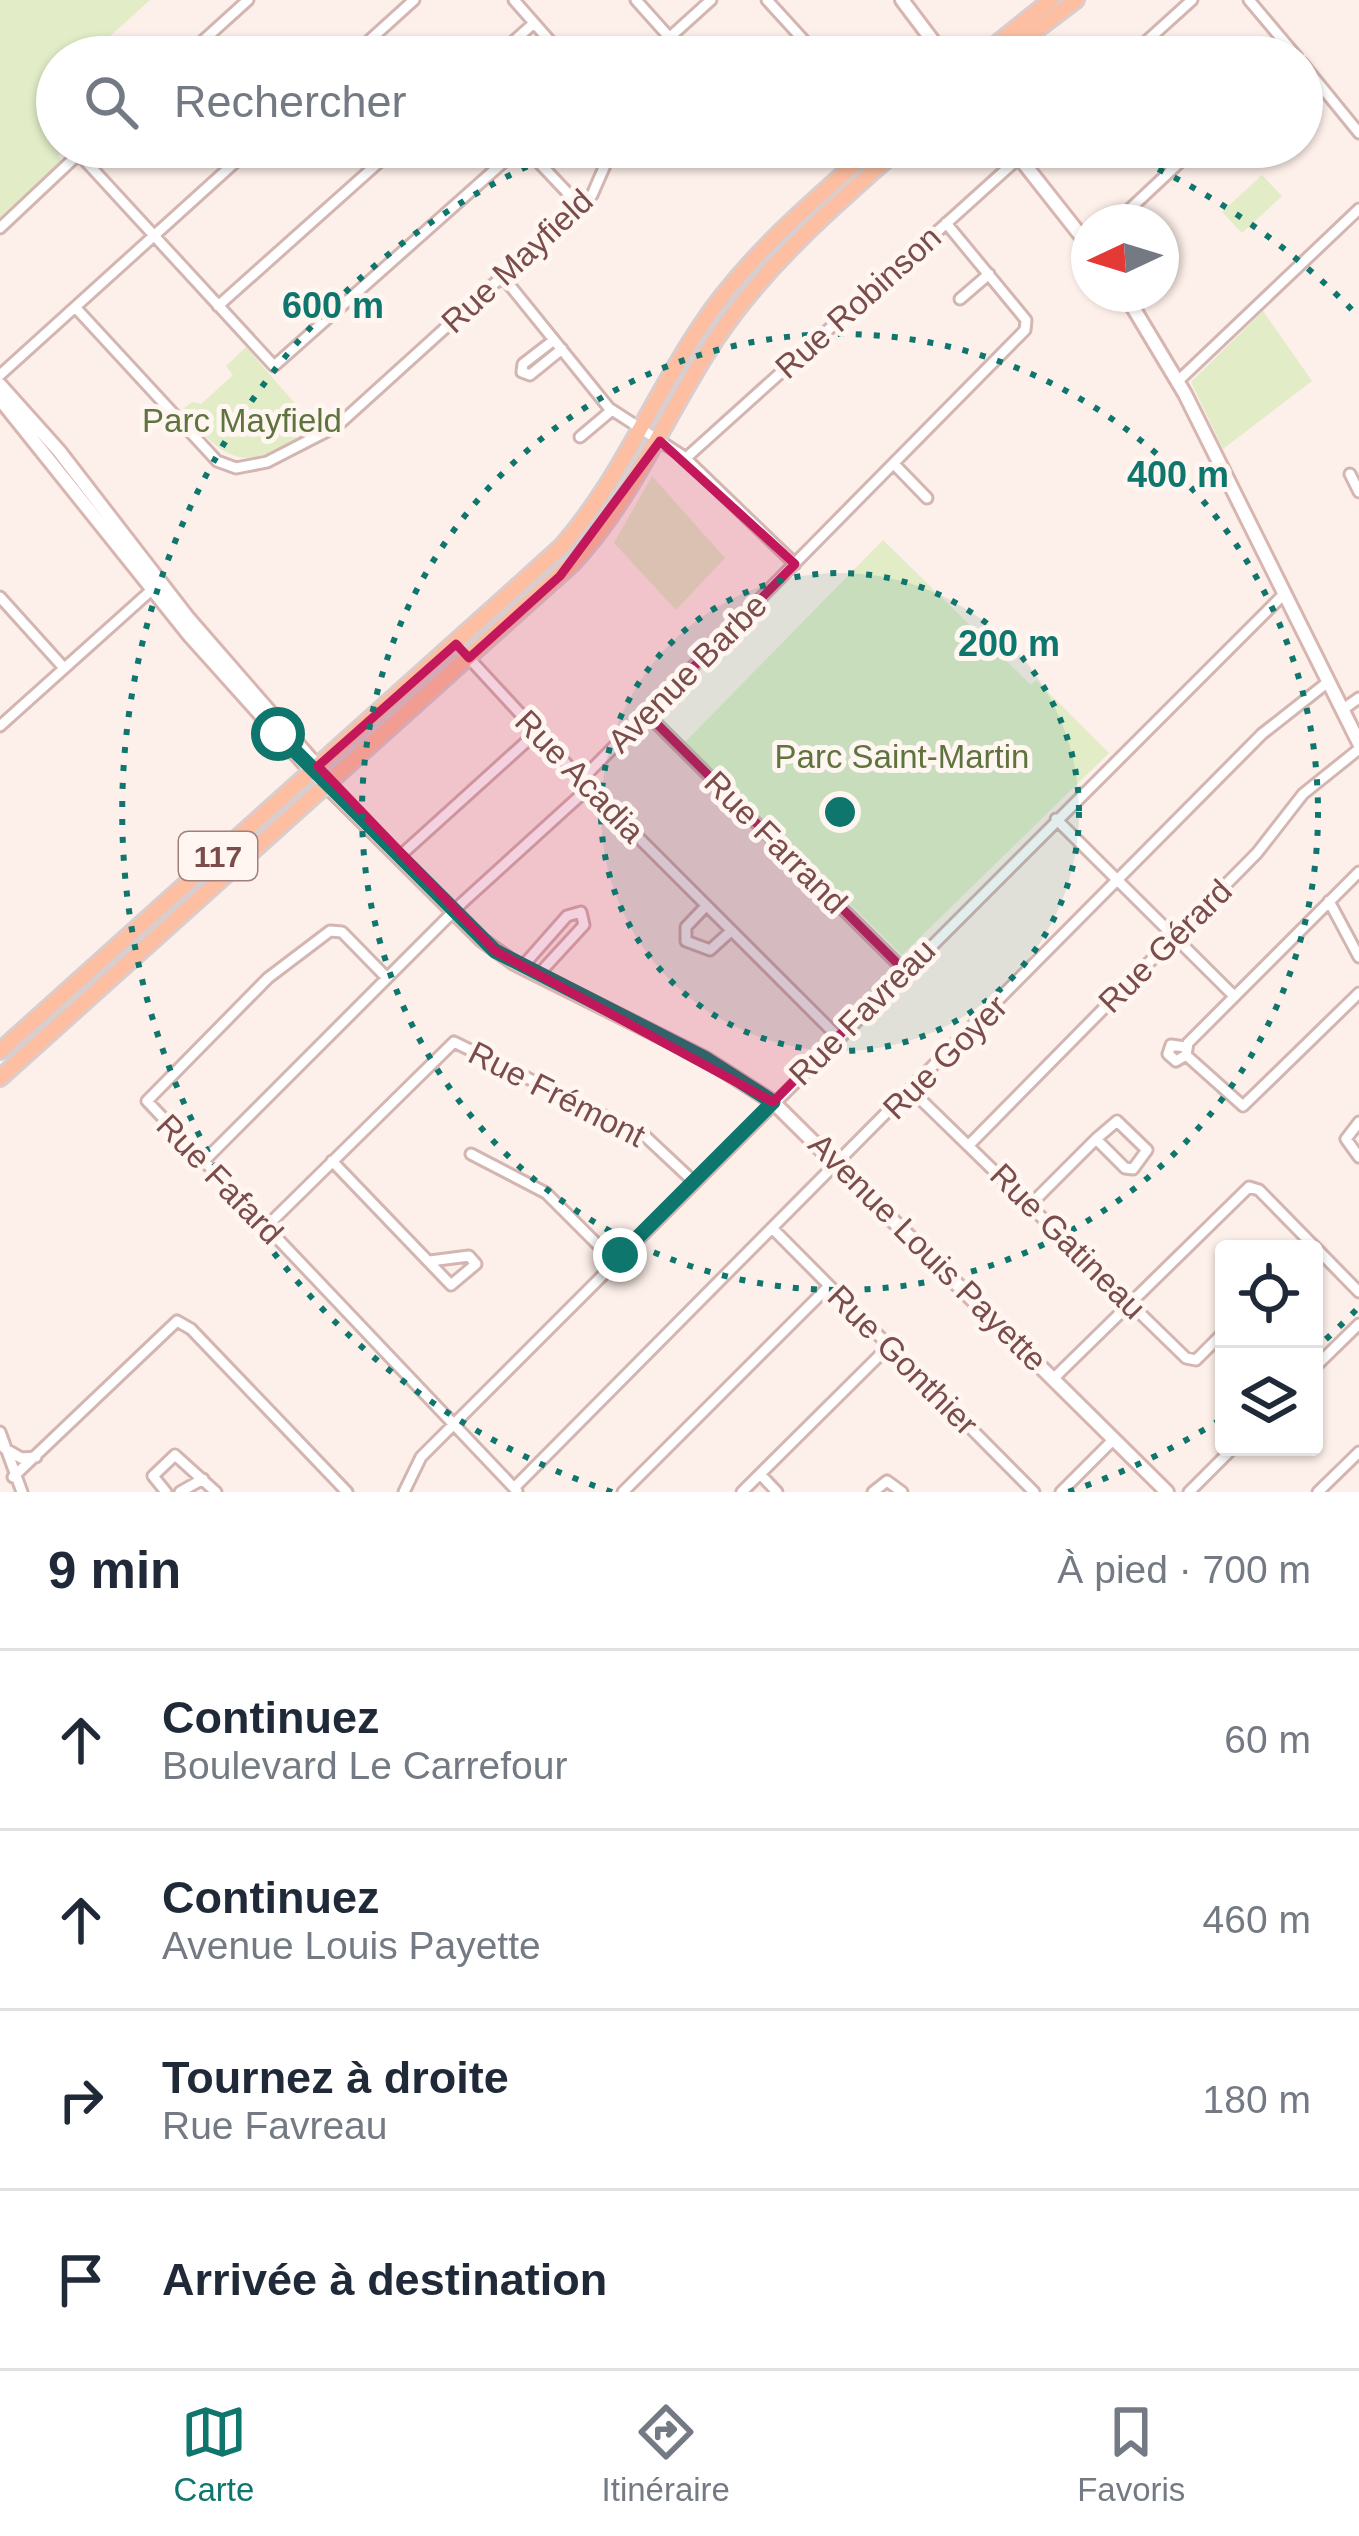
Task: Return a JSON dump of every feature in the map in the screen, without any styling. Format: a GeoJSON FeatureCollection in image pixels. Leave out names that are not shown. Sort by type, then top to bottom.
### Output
{"type":"FeatureCollection","features":[{"type":"Feature","properties":{"kind":"main road"},"geometry":{"type":"LineString","coordinates":[[1006,36],[1051,0]]}},
{"type":"Feature","properties":{"kind":"main road"},"geometry":{"type":"LineString","coordinates":[[1029,36],[1076,0]]}},
{"type":"Feature","properties":{"kind":"main road","name":"117"},"geometry":{"type":"LineString","coordinates":[[0,1052],[568,538],[642,430],[692,339],[731,286],[778,233],[851,168]]}},
{"type":"Feature","properties":{"kind":"main road","name":"117"},"geometry":{"type":"LineString","coordinates":[[0,1078],[469,658],[591,542],[659,441],[705,357],[752,291],[797,241],[878,168]]}},
{"type":"Feature","properties":{"kind":"main road"},"geometry":{"type":"LineString","coordinates":[[123,942],[124,967]]}},
{"type":"Feature","properties":{"kind":"street"},"geometry":{"type":"LineString","coordinates":[[208,36],[248,0]]}},
{"type":"Feature","properties":{"kind":"street"},"geometry":{"type":"LineString","coordinates":[[375,36],[415,0]]}},
{"type":"Feature","properties":{"kind":"street"},"geometry":{"type":"LineString","coordinates":[[514,0],[546,36]]}},
{"type":"Feature","properties":{"kind":"street"},"geometry":{"type":"LineString","coordinates":[[636,0],[668,36]]}},
{"type":"Feature","properties":{"kind":"street"},"geometry":{"type":"LineString","coordinates":[[672,36],[711,0]]}},
{"type":"Feature","properties":{"kind":"street"},"geometry":{"type":"LineString","coordinates":[[767,0],[798,36]]}},
{"type":"Feature","properties":{"kind":"street"},"geometry":{"type":"LineString","coordinates":[[902,0],[929,36]]}},
{"type":"Feature","properties":{"kind":"street"},"geometry":{"type":"LineString","coordinates":[[1152,36],[1192,0]]}},
{"type":"Feature","properties":{"kind":"street"},"geometry":{"type":"LineString","coordinates":[[1250,0],[1279,36]]}},
{"type":"Feature","properties":{"kind":"street"},"geometry":{"type":"LineString","coordinates":[[519,36],[534,22]]}},
{"type":"Feature","properties":{"kind":"street"},"geometry":{"type":"LineString","coordinates":[[1323,89],[1359,133]]}},
{"type":"Feature","properties":{"kind":"street"},"geometry":{"type":"LineString","coordinates":[[0,228],[64,168]]}},
{"type":"Feature","properties":{"kind":"street"},"geometry":{"type":"LineString","coordinates":[[97,168],[274,366],[498,168]]}},
{"type":"Feature","properties":{"kind":"street"},"geometry":{"type":"LineString","coordinates":[[0,375],[229,168]]}},
{"type":"Feature","properties":{"kind":"street"},"geometry":{"type":"LineString","coordinates":[[218,306],[372,168]]}},
{"type":"Feature","properties":{"kind":"street"},"geometry":{"type":"LineString","coordinates":[[545,168],[580,206]]}},
{"type":"Feature","properties":{"kind":"street","name":"Rue Mayfield"},"geometry":{"type":"LineString","coordinates":[[75,307],[213,458],[242,468],[289,454],[332,430],[580,206],[599,186],[605,168]]}},
{"type":"Feature","properties":{"kind":"street","name":"Rue Robinson"},"geometry":{"type":"LineString","coordinates":[[686,458],[946,223],[999,168]]}},
{"type":"Feature","properties":{"kind":"street"},"geometry":{"type":"LineString","coordinates":[[1028,168],[1071,223]]}},
{"type":"Feature","properties":{"kind":"street"},"geometry":{"type":"LineString","coordinates":[[1133,204],[1170,168]]}},
{"type":"Feature","properties":{"kind":"street"},"geometry":{"type":"LineString","coordinates":[[1178,381],[1359,209]]}},
{"type":"Feature","properties":{"kind":"street","name":"Avenue Barbe"},"geometry":{"type":"LineString","coordinates":[[203,1162],[386,978],[579,797],[589,771],[1027,328],[1026,320],[946,223]]}},
{"type":"Feature","properties":{"kind":"street"},"geometry":{"type":"LineString","coordinates":[[960,299],[988,274]]}},
{"type":"Feature","properties":{"kind":"street"},"geometry":{"type":"LineString","coordinates":[[502,277],[612,410],[686,458],[795,564]]}},
{"type":"Feature","properties":{"kind":"street"},"geometry":{"type":"LineString","coordinates":[[1136,312],[1178,381],[1359,746]]}},
{"type":"Feature","properties":{"kind":"street"},"geometry":{"type":"LineString","coordinates":[[0,385],[59,451],[156,586]]}},
{"type":"Feature","properties":{"kind":"street"},"geometry":{"type":"LineString","coordinates":[[0,399],[156,586]]}},
{"type":"Feature","properties":{"kind":"street"},"geometry":{"type":"LineString","coordinates":[[580,437],[612,410]]}},
{"type":"Feature","properties":{"kind":"street"},"geometry":{"type":"LineString","coordinates":[[894,464],[927,498]]}},
{"type":"Feature","properties":{"kind":"street"},"geometry":{"type":"LineString","coordinates":[[1350,474],[1359,493]]}},
{"type":"Feature","properties":{"kind":"street"},"geometry":{"type":"LineString","coordinates":[[0,726],[156,586]]}},
{"type":"Feature","properties":{"kind":"street","name":"Avenue Louis Payette"},"geometry":{"type":"LineString","coordinates":[[156,586],[316,769],[491,948],[706,1059],[773,1102],[1167,1492]]}},
{"type":"Feature","properties":{"kind":"street","name":"Rue Favreau"},"geometry":{"type":"LineString","coordinates":[[404,1492],[412,1466],[453,1424],[1284,594]]}},
{"type":"Feature","properties":{"kind":"street"},"geometry":{"type":"LineString","coordinates":[[0,597],[64,668]]}},
{"type":"Feature","properties":{"kind":"street","name":"Rue Acadia"},"geometry":{"type":"LineString","coordinates":[[456,644],[585,784],[838,1037]]}},
{"type":"Feature","properties":{"kind":"street","name":"Rue Goyer"},"geometry":{"type":"LineString","coordinates":[[516,1490],[1260,736],[1328,682]]}},
{"type":"Feature","properties":{"kind":"street"},"geometry":{"type":"LineString","coordinates":[[1342,710],[1359,698]]}},
{"type":"Feature","properties":{"kind":"street","name":"Rue Farrand"},"geometry":{"type":"LineString","coordinates":[[647,714],[904,970]]}},
{"type":"Feature","properties":{"kind":"street"},"geometry":{"type":"LineString","coordinates":[[400,855],[537,732]]}},
{"type":"Feature","properties":{"kind":"street","name":"Rue Gérard"},"geometry":{"type":"LineString","coordinates":[[970,1144],[1257,853],[1300,797],[1359,746]]}},
{"type":"Feature","properties":{"kind":"street"},"geometry":{"type":"LineString","coordinates":[[1055,819],[1234,996]]}},
{"type":"Feature","properties":{"kind":"street"},"geometry":{"type":"LineString","coordinates":[[1359,872],[1234,996],[1186,1051],[1243,1106],[1359,993]]}},
{"type":"Feature","properties":{"kind":"street"},"geometry":{"type":"LineString","coordinates":[[1329,901],[1359,957]]}},
{"type":"Feature","properties":{"kind":"street"},"geometry":{"type":"LineString","coordinates":[[706,906],[686,927],[684,939],[710,950],[731,931]]}},
{"type":"Feature","properties":{"kind":"street"},"geometry":{"type":"LineString","coordinates":[[522,967],[564,920],[581,912],[584,926],[538,975]]}},
{"type":"Feature","properties":{"kind":"street","name":"Rue Fafard"},"geometry":{"type":"LineString","coordinates":[[386,978],[344,934],[330,931],[268,978],[154,1090],[149,1104],[516,1490]]}},
{"type":"Feature","properties":{"kind":"street","name":"Rue Frémont"},"geometry":{"type":"LineString","coordinates":[[266,1227],[447,1045],[456,1042],[645,1136],[694,1182]]}},
{"type":"Feature","properties":{"kind":"street","name":"Rue Gatineau"},"geometry":{"type":"LineString","coordinates":[[912,1091],[1190,1360],[1215,1339]]}},
{"type":"Feature","properties":{"kind":"street"},"geometry":{"type":"LineString","coordinates":[[1031,1204],[1096,1139],[1117,1121],[1148,1155],[1127,1169],[1096,1139]]}},
{"type":"Feature","properties":{"kind":"street"},"geometry":{"type":"LineString","coordinates":[[1359,1122],[1346,1142],[1359,1157]]}},
{"type":"Feature","properties":{"kind":"street"},"geometry":{"type":"LineString","coordinates":[[471,1154],[546,1193],[614,1261]]}},
{"type":"Feature","properties":{"kind":"street"},"geometry":{"type":"LineString","coordinates":[[332,1161],[430,1262],[454,1286],[476,1264],[469,1256],[430,1262]]}},
{"type":"Feature","properties":{"kind":"street"},"geometry":{"type":"LineString","coordinates":[[1054,1378],[1249,1187],[1303,1240]]}},
{"type":"Feature","properties":{"kind":"street","name":"Rue Gonthier"},"geometry":{"type":"LineString","coordinates":[[772,1228],[1034,1492]]}},
{"type":"Feature","properties":{"kind":"street"},"geometry":{"type":"LineString","coordinates":[[1323,1259],[1359,1292]]}},
{"type":"Feature","properties":{"kind":"street"},"geometry":{"type":"LineString","coordinates":[[622,1492],[829,1286]]}},
{"type":"Feature","properties":{"kind":"street"},"geometry":{"type":"LineString","coordinates":[[14,1477],[166,1327],[180,1321],[347,1492]]}},
{"type":"Feature","properties":{"kind":"street"},"geometry":{"type":"LineString","coordinates":[[1323,1359],[1359,1324]]}},
{"type":"Feature","properties":{"kind":"street"},"geometry":{"type":"LineString","coordinates":[[742,1492],[889,1346]]}},
{"type":"Feature","properties":{"kind":"street"},"geometry":{"type":"LineString","coordinates":[[0,1432],[22,1492]]}},
{"type":"Feature","properties":{"kind":"street"},"geometry":{"type":"LineString","coordinates":[[1061,1492],[1114,1439]]}},
{"type":"Feature","properties":{"kind":"street"},"geometry":{"type":"LineString","coordinates":[[4,1448],[22,1458],[36,1457]]}},
{"type":"Feature","properties":{"kind":"street"},"geometry":{"type":"LineString","coordinates":[[1318,1492],[1359,1452]]}},
{"type":"Feature","properties":{"kind":"street"},"geometry":{"type":"LineString","coordinates":[[166,1492],[153,1476],[173,1455],[182,1457],[216,1492]]}},
{"type":"Feature","properties":{"kind":"street"},"geometry":{"type":"LineString","coordinates":[[1189,1492],[1225,1456]]}},
{"type":"Feature","properties":{"kind":"street"},"geometry":{"type":"LineString","coordinates":[[760,1474],[777,1492]]}},
{"type":"Feature","properties":{"kind":"street"},"geometry":{"type":"LineString","coordinates":[[180,1492],[203,1479]]}},
{"type":"Feature","properties":{"kind":"street"},"geometry":{"type":"LineString","coordinates":[[874,1492],[889,1481],[902,1492]]}},
{"type":"Feature","properties":{"kind":"highlighted area"},"geometry":{"type":"Polygon","coordinates":[[[660,441],[795,564],[647,714],[904,970],[773,1102],[495,951],[329,783],[318,766],[456,644],[469,658],[560,576],[660,441]]]}},
{"type":"Feature","properties":{"kind":"green space"},"geometry":{"type":"Polygon","coordinates":[[[0,0],[150,0],[110,36],[36,36],[36,168],[62,168],[0,225],[0,0]]]}},
{"type":"Feature","properties":{"kind":"green space"},"geometry":{"type":"Polygon","coordinates":[[[1262,175],[1282,196],[1242,233],[1222,212],[1262,175]]]}},
{"type":"Feature","properties":{"kind":"green space"},"geometry":{"type":"Polygon","coordinates":[[[1263,311],[1312,381],[1223,449],[1191,382],[1263,311]]]}},
{"type":"Feature","properties":{"kind":"green space","name":"Parc Mayfield"},"geometry":{"type":"Polygon","coordinates":[[[246,347],[318,430],[257,457],[243,458],[216,445],[181,411],[192,402],[201,404],[233,375],[226,366],[246,347]]]}},
{"type":"Feature","properties":{"kind":"green space"},"geometry":{"type":"Polygon","coordinates":[[[652,476],[725,558],[676,610],[614,543],[652,476]]]}},
{"type":"Feature","properties":{"kind":"green space","name":"Parc Saint-Martin"},"geometry":{"type":"Polygon","coordinates":[[[883,540],[1031,685],[1036,680],[1109,753],[902,955],[685,742],[883,540]]]}},
{"type":"Feature","properties":{"kind":"route"},"geometry":{"type":"LineString","coordinates":[[278,734],[495,951],[706,1059],[773,1102],[620,1255]]}}]}
